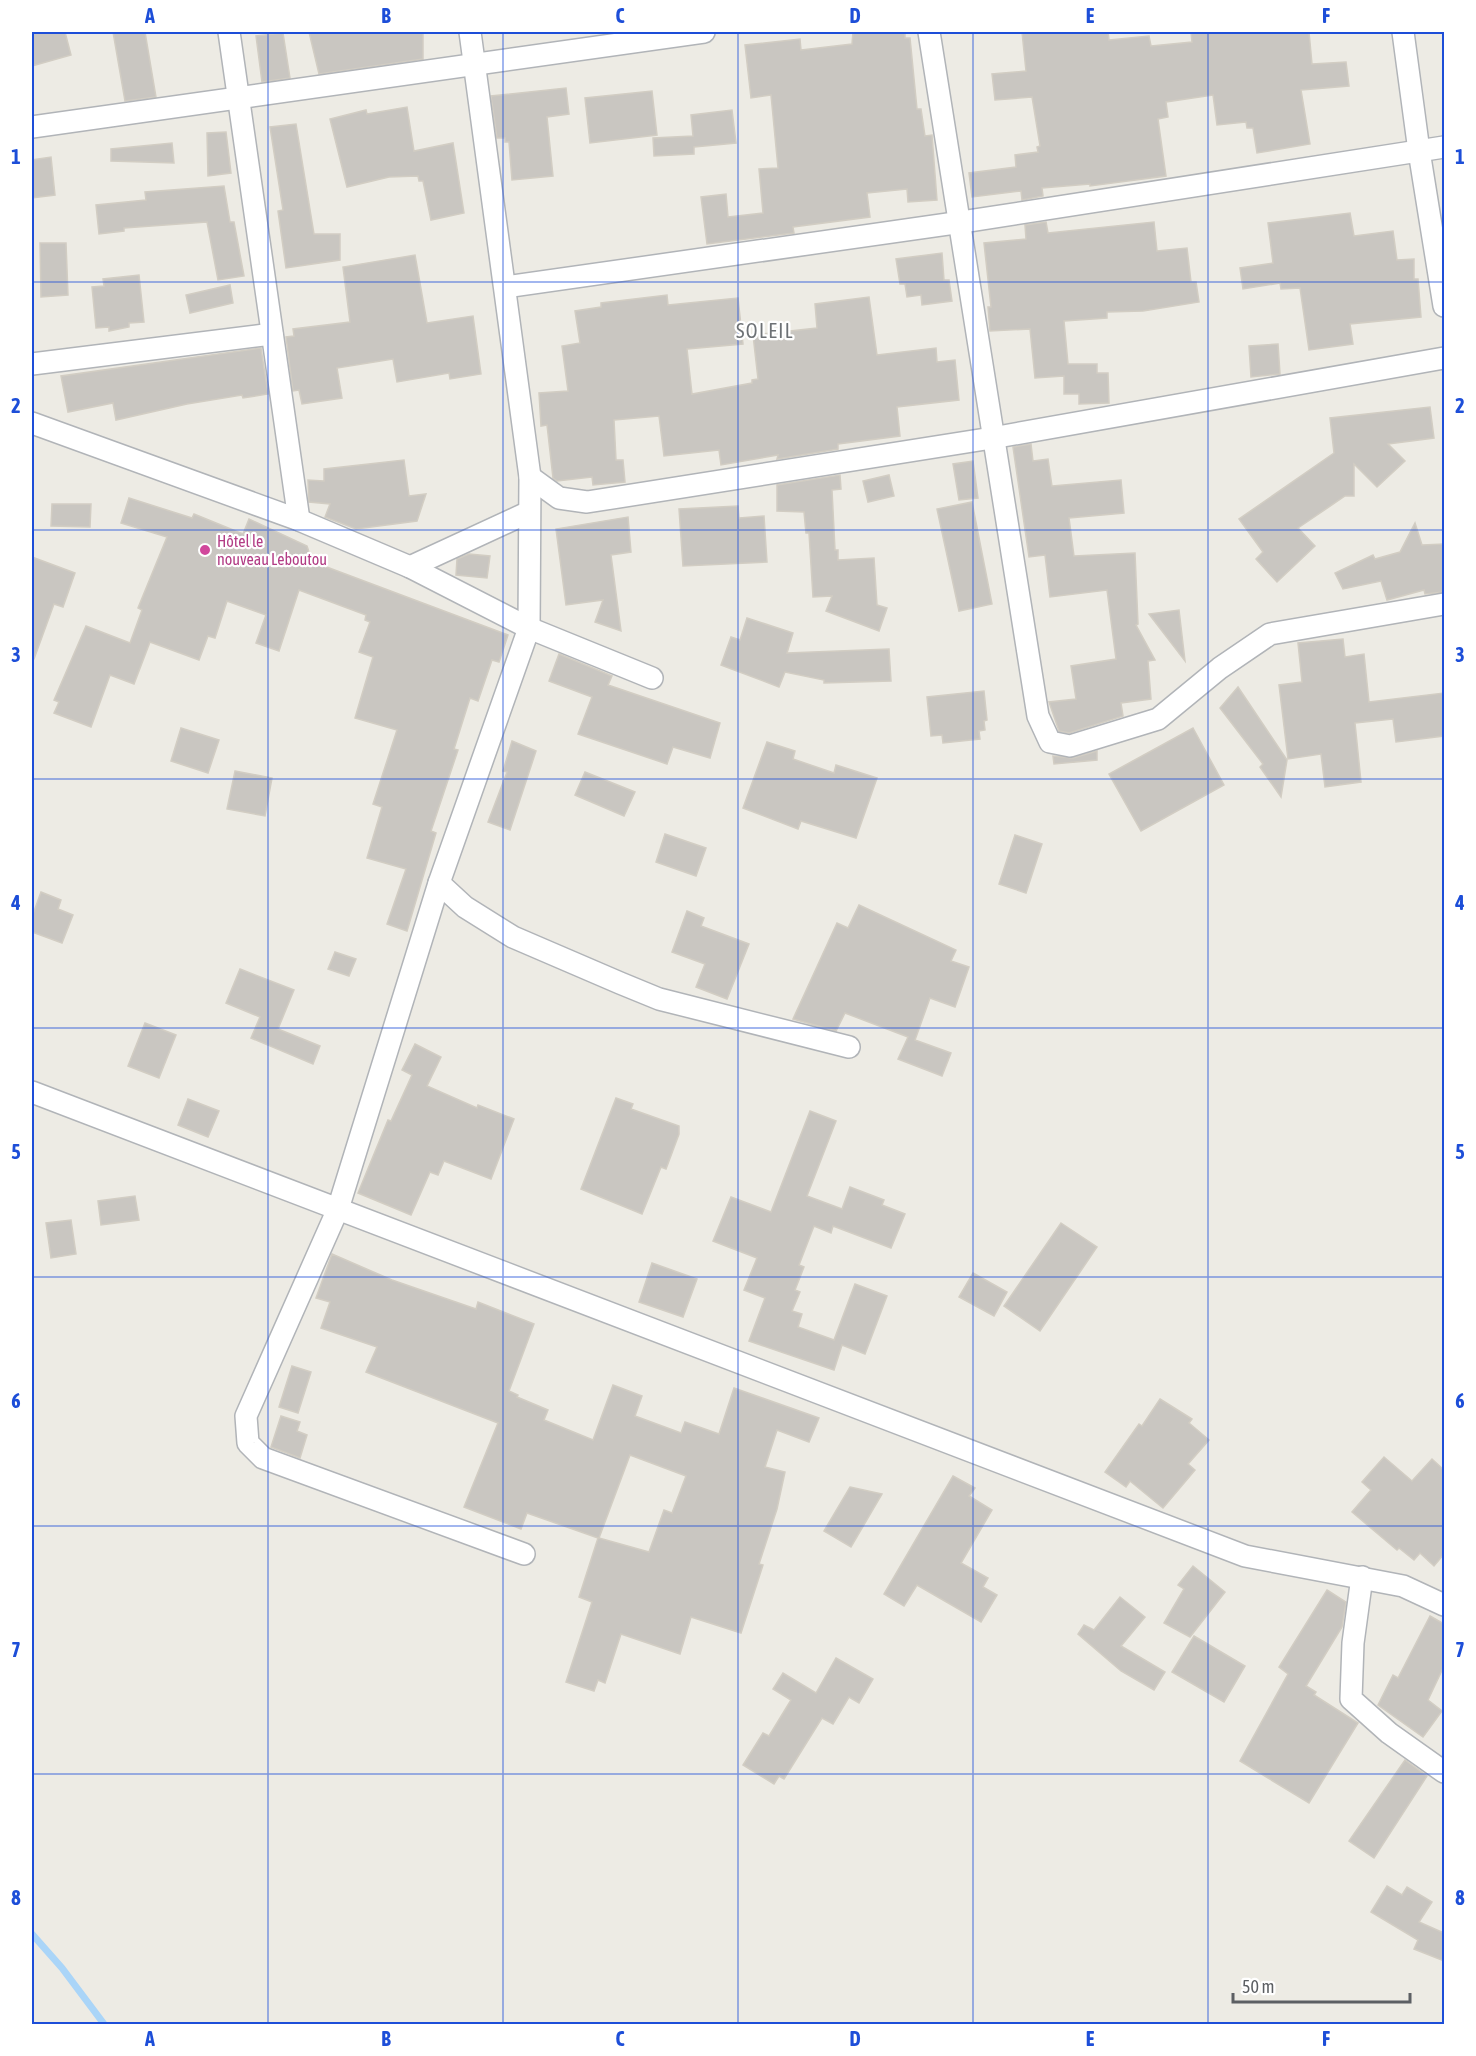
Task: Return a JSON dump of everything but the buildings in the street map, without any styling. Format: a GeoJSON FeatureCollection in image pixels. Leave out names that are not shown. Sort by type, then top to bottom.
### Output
{"type":"FeatureCollection","features":[{"type":"Feature","properties":{"kind":"street"},"geometry":{"type":"LineString","coordinates":[[229,32],[299,520]]}},
{"type":"Feature","properties":{"kind":"street"},"geometry":{"type":"LineString","coordinates":[[470,32],[530,477],[529,628],[439,883],[338,1209],[246,1416],[248,1443],[263,1458],[524,1554]]}},
{"type":"Feature","properties":{"kind":"street"},"geometry":{"type":"LineString","coordinates":[[32,127],[705,32]]}},
{"type":"Feature","properties":{"kind":"street"},"geometry":{"type":"LineString","coordinates":[[929,32],[962,222],[993,438],[1038,716],[1050,742],[1070,746],[1158,719],[1220,668],[1270,634],[1444,604]]}},
{"type":"Feature","properties":{"kind":"street"},"geometry":{"type":"LineString","coordinates":[[1403,32],[1444,306]]}},
{"type":"Feature","properties":{"kind":"street"},"geometry":{"type":"LineString","coordinates":[[506,287],[962,222],[1444,147]]}},
{"type":"Feature","properties":{"kind":"street"},"geometry":{"type":"LineString","coordinates":[[32,364],[272,334]]}},
{"type":"Feature","properties":{"kind":"street"},"geometry":{"type":"LineString","coordinates":[[530,477],[558,498],[587,502],[993,438],[1444,358]]}},
{"type":"Feature","properties":{"kind":"street"},"geometry":{"type":"LineString","coordinates":[[32,423],[299,520],[410,567],[529,628],[652,678]]}},
{"type":"Feature","properties":{"kind":"street"},"geometry":{"type":"LineString","coordinates":[[410,567],[529,512]]}},
{"type":"Feature","properties":{"kind":"street"},"geometry":{"type":"LineString","coordinates":[[439,883],[465,907],[513,937],[659,999],[849,1047]]}},
{"type":"Feature","properties":{"kind":"street"},"geometry":{"type":"LineString","coordinates":[[32,1092],[1245,1556],[1403,1586],[1444,1605]]}},
{"type":"Feature","properties":{"kind":"street"},"geometry":{"type":"LineString","coordinates":[[1362,1577],[1353,1643],[1351,1699],[1389,1733],[1444,1772]]}},
{"type":"Feature","properties":{"kind":"waterway"},"geometry":{"type":"LineString","coordinates":[[32,1934],[62,1968],[104,2024]]}},
{"type":"Feature","properties":{"kind":"place","name":"Hôtel le nouveau Leboutou"},"geometry":{"type":"Point","coordinates":[205,550]}},
{"type":"Feature","properties":{"kind":"district","name":"SOLEIL"},"geometry":{"type":"Point","coordinates":[765,330]}}]}
